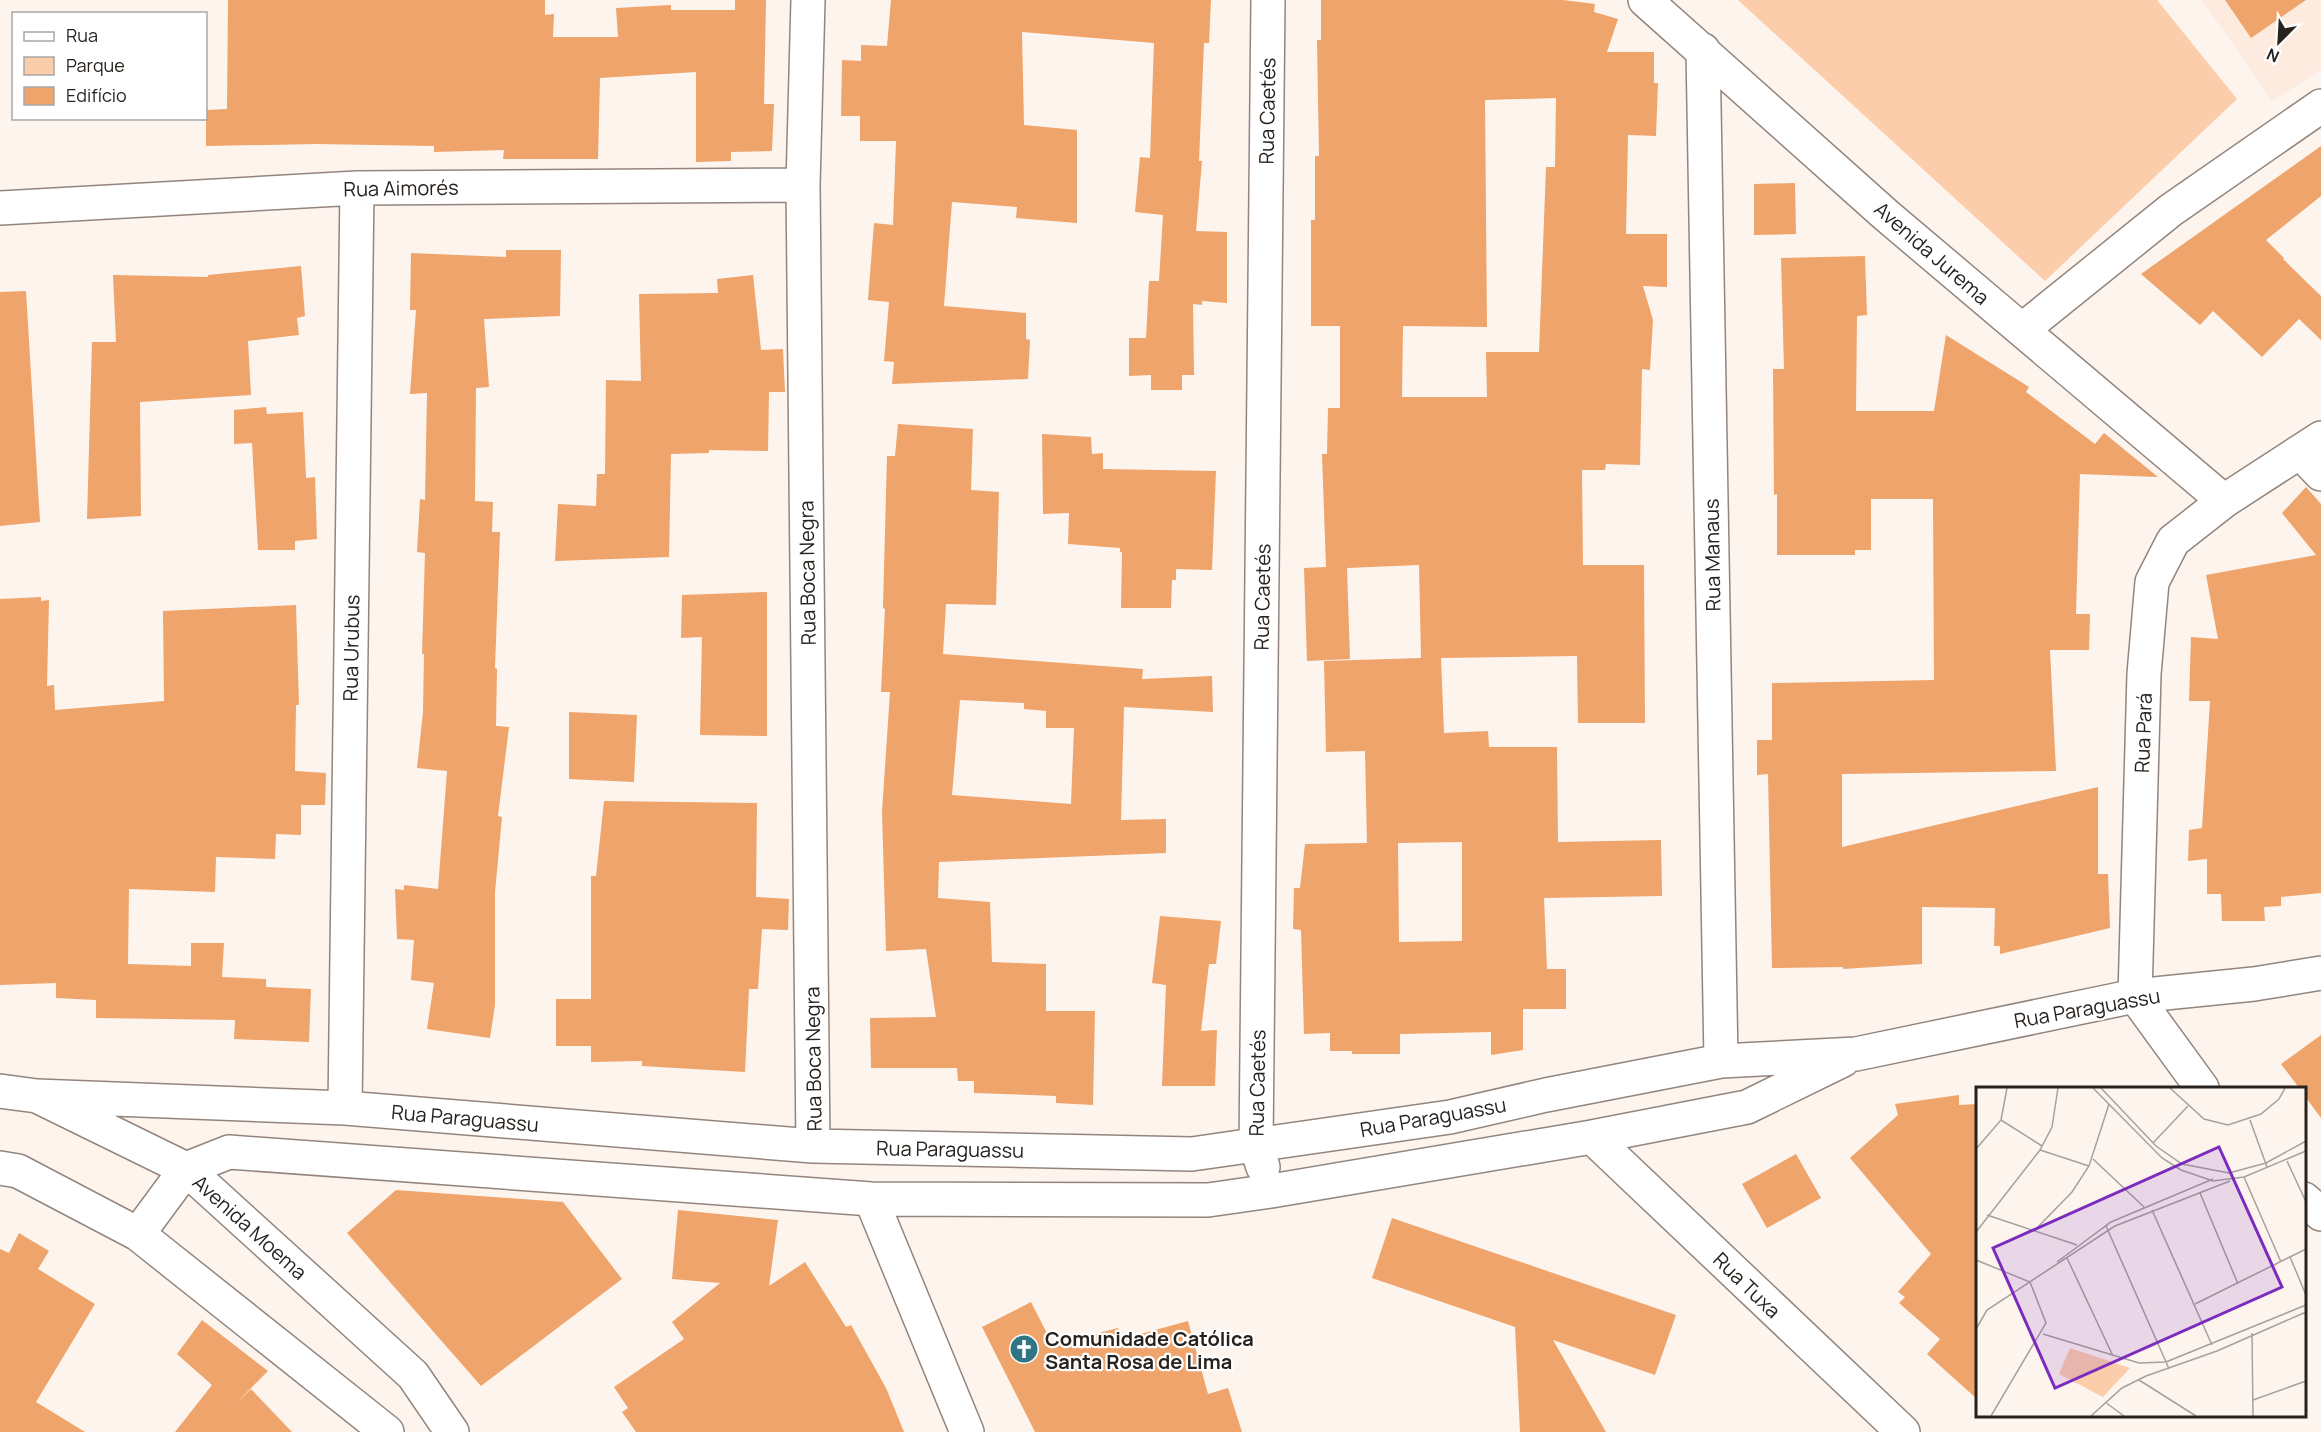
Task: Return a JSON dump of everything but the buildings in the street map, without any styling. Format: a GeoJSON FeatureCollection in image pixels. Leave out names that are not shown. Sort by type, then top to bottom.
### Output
{"type":"FeatureCollection","features":[{"type":"Feature","properties":{"kind":"street","name":"Rua Boca Negra"},"geometry":{"type":"LineString","coordinates":[[808,0],[803,185],[813,1146]]}},
{"type":"Feature","properties":{"kind":"street","name":"Rua Caetés"},"geometry":{"type":"LineString","coordinates":[[1268,0],[1256,1146],[1271,1191]]}},
{"type":"Feature","properties":{"kind":"street","name":"Avenida Jurema"},"geometry":{"type":"LineString","coordinates":[[1645,0],[1886,215],[2224,501]]}},
{"type":"Feature","properties":{"kind":"street","name":"Rua Manaus"},"geometry":{"type":"LineString","coordinates":[[1703,50],[1721,1060]]}},
{"type":"Feature","properties":{"kind":"street"},"geometry":{"type":"LineString","coordinates":[[2022,330],[2171,210],[2321,106]]}},
{"type":"Feature","properties":{"kind":"street","name":"Rua Aimorés"},"geometry":{"type":"LineString","coordinates":[[0,208],[357,188],[803,185]]}},
{"type":"Feature","properties":{"kind":"street","name":"Rua Urubus"},"geometry":{"type":"LineString","coordinates":[[345,1108],[357,188]]}},
{"type":"Feature","properties":{"kind":"street","name":"Rua Pará"},"geometry":{"type":"LineString","coordinates":[[2135,996],[2144,674],[2152,582],[2173,541],[2224,501],[2314,455]]}},
{"type":"Feature","properties":{"kind":"street","name":"Rua Paraguassu"},"geometry":{"type":"LineString","coordinates":[[38,1096],[345,1108],[813,1146],[1192,1154],[1450,1117],[1721,1060],[1856,1054],[2135,996],[2254,984],[2321,973]]}},
{"type":"Feature","properties":{"kind":"street"},"geometry":{"type":"LineString","coordinates":[[2135,996],[2201,1087]]}},
{"type":"Feature","properties":{"kind":"street","name":"Rua Paraguassu"},"geometry":{"type":"LineString","coordinates":[[186,1169],[229,1152],[871,1199],[1208,1200],[1592,1137],[1747,1107],[1856,1054]]}},
{"type":"Feature","properties":{"kind":"street","name":"Avenida Moema"},"geometry":{"type":"LineString","coordinates":[[0,1091],[38,1096],[186,1169],[413,1375],[452,1432]]}},
{"type":"Feature","properties":{"kind":"street"},"geometry":{"type":"LineString","coordinates":[[228,1103],[229,1152]]}},
{"type":"Feature","properties":{"kind":"street","name":"Rua Tuxa"},"geometry":{"type":"LineString","coordinates":[[1592,1137],[1885,1428]]}},
{"type":"Feature","properties":{"kind":"street"},"geometry":{"type":"LineString","coordinates":[[0,1168],[18,1171],[138,1234],[387,1432]]}},
{"type":"Feature","properties":{"kind":"street"},"geometry":{"type":"LineString","coordinates":[[138,1234],[186,1169]]}},
{"type":"Feature","properties":{"kind":"street"},"geometry":{"type":"LineString","coordinates":[[871,1199],[967,1432]]}},
{"type":"Feature","properties":{"kind":"street"},"geometry":{"type":"LineString","coordinates":[[2306,1201],[2321,1214]]}},
{"type":"Feature","properties":{"kind":"shaded area"},"geometry":{"type":"Polygon","coordinates":[[[2202,0],[2321,0],[2321,70],[2272,101],[2202,0]]]}},
{"type":"Feature","properties":{"kind":"green space"},"geometry":{"type":"Polygon","coordinates":[[[1738,0],[2157,0],[2237,99],[2045,281],[1738,0]]]}},
{"type":"Feature","properties":{"kind":"place","name":"Comunidade Católica Santa Rosa de Lima"},"geometry":{"type":"Point","coordinates":[1024,1349]}}]}
